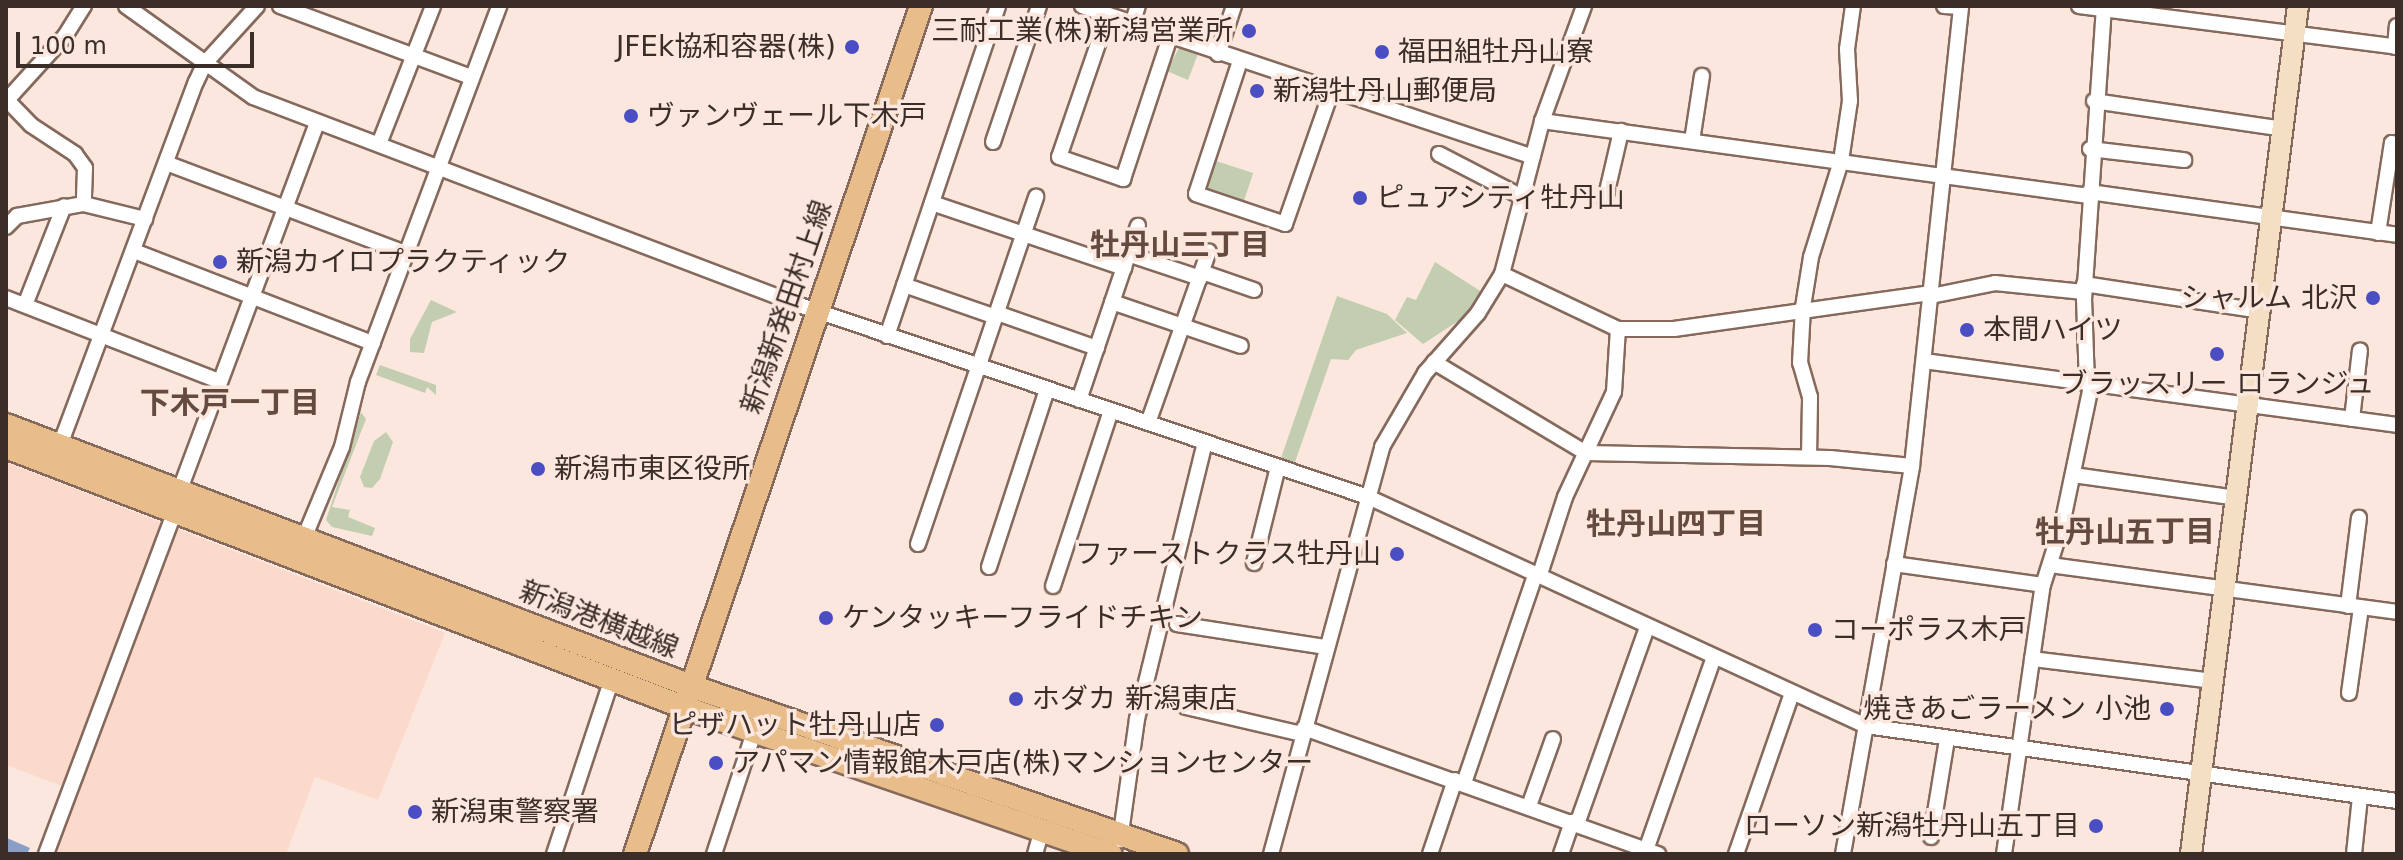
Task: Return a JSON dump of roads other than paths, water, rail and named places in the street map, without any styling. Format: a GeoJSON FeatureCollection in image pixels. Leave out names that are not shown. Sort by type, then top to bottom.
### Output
{"type":"FeatureCollection","features":[{"type":"Feature","properties":{"kind":"main road","name":"新潟新発田村上線"},"geometry":{"type":"LineString","coordinates":[[635,854],[921,6]]}},
{"type":"Feature","properties":{"kind":"main road","name":"新潟港横越線"},"geometry":{"type":"LineString","coordinates":[[6,425],[56,455],[690,698],[1117,847]]}},
{"type":"Feature","properties":{"kind":"main road","name":"新潟港横越線"},"geometry":{"type":"LineString","coordinates":[[6,447],[56,455]]}},
{"type":"Feature","properties":{"kind":"main road","name":"新潟港横越線"},"geometry":{"type":"LineString","coordinates":[[300,549],[612,679],[690,698],[755,729],[1042,830],[1117,847],[1177,854]]}},
{"type":"Feature","properties":{"kind":"street"},"geometry":{"type":"LineString","coordinates":[[84,6],[65,36],[6,100],[31,125],[75,154],[85,168],[84,204]]}},
{"type":"Feature","properties":{"kind":"street"},"geometry":{"type":"LineString","coordinates":[[126,6],[253,97],[817,311],[1368,497],[1866,726],[2019,751],[2397,801]]}},
{"type":"Feature","properties":{"kind":"street"},"geometry":{"type":"LineString","coordinates":[[56,455],[205,63],[257,6]]}},
{"type":"Feature","properties":{"kind":"street"},"geometry":{"type":"LineString","coordinates":[[280,6],[471,77]]}},
{"type":"Feature","properties":{"kind":"street"},"geometry":{"type":"LineString","coordinates":[[379,144],[433,6]]}},
{"type":"Feature","properties":{"kind":"street"},"geometry":{"type":"LineString","coordinates":[[300,549],[342,447],[373,343],[405,253],[499,6]]}},
{"type":"Feature","properties":{"kind":"street"},"geometry":{"type":"LineString","coordinates":[[887,336],[998,6]]}},
{"type":"Feature","properties":{"kind":"street"},"geometry":{"type":"LineString","coordinates":[[993,142],[1039,6]]}},
{"type":"Feature","properties":{"kind":"street"},"geometry":{"type":"LineString","coordinates":[[1082,6],[1331,93],[1532,157]]}},
{"type":"Feature","properties":{"kind":"street"},"geometry":{"type":"LineString","coordinates":[[1132,24],[1138,6]]}},
{"type":"Feature","properties":{"kind":"street"},"geometry":{"type":"LineString","coordinates":[[1218,54],[1234,6]]}},
{"type":"Feature","properties":{"kind":"street"},"geometry":{"type":"LineString","coordinates":[[1271,854],[1382,447],[1434,362],[1478,313],[1502,274],[1542,121],[1584,6]]}},
{"type":"Feature","properties":{"kind":"street"},"geometry":{"type":"LineString","coordinates":[[1809,457],[1810,397],[1800,363],[1803,307],[1811,257],[1841,161],[1850,101],[1847,49],[1853,6]]}},
{"type":"Feature","properties":{"kind":"street"},"geometry":{"type":"LineString","coordinates":[[1843,854],[1912,466],[1961,7],[1944,6]]}},
{"type":"Feature","properties":{"kind":"street"},"geometry":{"type":"LineString","coordinates":[[2079,6],[2396,47],[2397,26]]}},
{"type":"Feature","properties":{"kind":"street"},"geometry":{"type":"LineString","coordinates":[[2199,22],[2201,6]]}},
{"type":"Feature","properties":{"kind":"street"},"geometry":{"type":"LineString","coordinates":[[2191,854],[2298,6]]}},
{"type":"Feature","properties":{"kind":"street"},"geometry":{"type":"LineString","coordinates":[[2004,854],[2043,585],[2073,475],[2089,385],[2084,288],[2090,149],[2104,8]]}},
{"type":"Feature","properties":{"kind":"street"},"geometry":{"type":"LineString","coordinates":[[1108,15],[1059,157],[1123,179],[1170,37]]}},
{"type":"Feature","properties":{"kind":"street"},"geometry":{"type":"LineString","coordinates":[[1240,61],[1196,194],[1285,224],[1331,93]]}},
{"type":"Feature","properties":{"kind":"street"},"geometry":{"type":"LineString","coordinates":[[1692,141],[1702,76]]}},
{"type":"Feature","properties":{"kind":"street"},"geometry":{"type":"LineString","coordinates":[[2094,101],[2283,129]]}},
{"type":"Feature","properties":{"kind":"street"},"geometry":{"type":"LineString","coordinates":[[1542,121],[2397,235]]}},
{"type":"Feature","properties":{"kind":"street"},"geometry":{"type":"LineString","coordinates":[[46,854],[317,122]]}},
{"type":"Feature","properties":{"kind":"street"},"geometry":{"type":"LineString","coordinates":[[1605,200],[1621,131]]}},
{"type":"Feature","properties":{"kind":"street"},"geometry":{"type":"LineString","coordinates":[[2378,233],[2392,143],[2397,144]]}},
{"type":"Feature","properties":{"kind":"street"},"geometry":{"type":"LineString","coordinates":[[2090,149],[2184,160]]}},
{"type":"Feature","properties":{"kind":"street"},"geometry":{"type":"LineString","coordinates":[[1439,154],[1522,197]]}},
{"type":"Feature","properties":{"kind":"street"},"geometry":{"type":"LineString","coordinates":[[166,163],[405,253]]}},
{"type":"Feature","properties":{"kind":"street"},"geometry":{"type":"LineString","coordinates":[[918,544],[1036,197]]}},
{"type":"Feature","properties":{"kind":"street"},"geometry":{"type":"LineString","coordinates":[[932,203],[1126,261],[1201,275],[1254,290]]}},
{"type":"Feature","properties":{"kind":"street"},"geometry":{"type":"LineString","coordinates":[[7,222],[17,216],[84,204],[145,219]]}},
{"type":"Feature","properties":{"kind":"street"},"geometry":{"type":"LineString","coordinates":[[25,305],[64,206]]}},
{"type":"Feature","properties":{"kind":"street"},"geometry":{"type":"LineString","coordinates":[[1079,400],[1138,226]]}},
{"type":"Feature","properties":{"kind":"street"},"geometry":{"type":"LineString","coordinates":[[134,251],[373,343]]}},
{"type":"Feature","properties":{"kind":"street"},"geometry":{"type":"LineString","coordinates":[[1148,423],[1209,251]]}},
{"type":"Feature","properties":{"kind":"street"},"geometry":{"type":"LineString","coordinates":[[1502,274],[1618,329],[1674,329],[1803,307],[1865,305],[1995,283],[2084,288],[2260,311]]}},
{"type":"Feature","properties":{"kind":"street"},"geometry":{"type":"LineString","coordinates":[[904,285],[1097,348]]}},
{"type":"Feature","properties":{"kind":"street"},"geometry":{"type":"LineString","coordinates":[[6,298],[219,381]]}},
{"type":"Feature","properties":{"kind":"street"},"geometry":{"type":"LineString","coordinates":[[1112,302],[1241,346]]}},
{"type":"Feature","properties":{"kind":"street"},"geometry":{"type":"LineString","coordinates":[[1430,854],[1538,573],[1614,392],[1618,329]]}},
{"type":"Feature","properties":{"kind":"street"},"geometry":{"type":"LineString","coordinates":[[2352,419],[2360,350]]}},
{"type":"Feature","properties":{"kind":"street"},"geometry":{"type":"LineString","coordinates":[[1924,361],[2397,425]]}},
{"type":"Feature","properties":{"kind":"street"},"geometry":{"type":"LineString","coordinates":[[1434,362],[1586,453],[1809,457],[1912,466]]}},
{"type":"Feature","properties":{"kind":"street"},"geometry":{"type":"LineString","coordinates":[[989,567],[1047,390]]}},
{"type":"Feature","properties":{"kind":"street"},"geometry":{"type":"LineString","coordinates":[[1053,586],[1111,411]]}},
{"type":"Feature","properties":{"kind":"street"},"geometry":{"type":"LineString","coordinates":[[1117,847],[1140,706],[1205,442]]}},
{"type":"Feature","properties":{"kind":"street"},"geometry":{"type":"LineString","coordinates":[[1254,563],[1278,467]]}},
{"type":"Feature","properties":{"kind":"street"},"geometry":{"type":"LineString","coordinates":[[2073,475],[2236,498]]}},
{"type":"Feature","properties":{"kind":"street"},"geometry":{"type":"LineString","coordinates":[[2349,693],[2359,518]]}},
{"type":"Feature","properties":{"kind":"street"},"geometry":{"type":"LineString","coordinates":[[1894,564],[2043,585]]}},
{"type":"Feature","properties":{"kind":"street"},"geometry":{"type":"LineString","coordinates":[[2050,565],[2397,612]]}},
{"type":"Feature","properties":{"kind":"street"},"geometry":{"type":"LineString","coordinates":[[1177,624],[1326,647]]}},
{"type":"Feature","properties":{"kind":"street"},"geometry":{"type":"LineString","coordinates":[[1561,854],[1647,627]]}},
{"type":"Feature","properties":{"kind":"street"},"geometry":{"type":"LineString","coordinates":[[1186,707],[1303,731],[1529,806],[1641,851],[1714,657]]}},
{"type":"Feature","properties":{"kind":"street"},"geometry":{"type":"LineString","coordinates":[[2032,659],[2213,681]]}},
{"type":"Feature","properties":{"kind":"street"},"geometry":{"type":"LineString","coordinates":[[554,854],[612,679]]}},
{"type":"Feature","properties":{"kind":"street"},"geometry":{"type":"LineString","coordinates":[[1736,854],[1792,693]]}},
{"type":"Feature","properties":{"kind":"street"},"geometry":{"type":"LineString","coordinates":[[714,854],[755,729]]}},
{"type":"Feature","properties":{"kind":"street"},"geometry":{"type":"LineString","coordinates":[[1529,806],[1553,739]]}},
{"type":"Feature","properties":{"kind":"street"},"geometry":{"type":"LineString","coordinates":[[1931,837],[1947,739]]}},
{"type":"Feature","properties":{"kind":"street"},"geometry":{"type":"LineString","coordinates":[[2354,854],[2360,797]]}},
{"type":"Feature","properties":{"kind":"street"},"geometry":{"type":"LineString","coordinates":[[1035,854],[1042,830]]}},
{"type":"Feature","properties":{"kind":"water"},"geometry":{"type":"Polygon","coordinates":[[[7,838],[30,848],[27,854],[6,854],[7,838]]]}},
{"type":"Feature","properties":{"kind":"place","name":"三耐工業(株)新潟営業所"},"geometry":{"type":"Point","coordinates":[1249,31]}},
{"type":"Feature","properties":{"kind":"place","name":"JFEk協和容器(株)"},"geometry":{"type":"Point","coordinates":[852,47]}},
{"type":"Feature","properties":{"kind":"place","name":"福田組牡丹山寮"},"geometry":{"type":"Point","coordinates":[1382,52]}},
{"type":"Feature","properties":{"kind":"place","name":"新潟牡丹山郵便局"},"geometry":{"type":"Point","coordinates":[1257,91]}},
{"type":"Feature","properties":{"kind":"place","name":"ヴァンヴェール下木戸"},"geometry":{"type":"Point","coordinates":[631,116]}},
{"type":"Feature","properties":{"kind":"place","name":"ピュアシティ牡丹山"},"geometry":{"type":"Point","coordinates":[1360,198]}},
{"type":"Feature","properties":{"kind":"place","name":"新潟カイロプラクティック"},"geometry":{"type":"Point","coordinates":[220,262]}},
{"type":"Feature","properties":{"kind":"place","name":"シャルム 北沢"},"geometry":{"type":"Point","coordinates":[2373,298]}},
{"type":"Feature","properties":{"kind":"place","name":"本間ハイツ"},"geometry":{"type":"Point","coordinates":[1967,330]}},
{"type":"Feature","properties":{"kind":"place","name":"ブラッスリー ロランジュ"},"geometry":{"type":"Point","coordinates":[2217,354]}},
{"type":"Feature","properties":{"kind":"place","name":"新潟市東区役所"},"geometry":{"type":"Point","coordinates":[538,469]}},
{"type":"Feature","properties":{"kind":"place","name":"ファーストクラス牡丹山"},"geometry":{"type":"Point","coordinates":[1397,554]}},
{"type":"Feature","properties":{"kind":"place","name":"ケンタッキーフライドチキン"},"geometry":{"type":"Point","coordinates":[826,618]}},
{"type":"Feature","properties":{"kind":"place","name":"コーポラス木戸"},"geometry":{"type":"Point","coordinates":[1815,630]}},
{"type":"Feature","properties":{"kind":"place","name":"ホダカ 新潟東店"},"geometry":{"type":"Point","coordinates":[1016,699]}},
{"type":"Feature","properties":{"kind":"place","name":"焼きあごラーメン 小池"},"geometry":{"type":"Point","coordinates":[2167,709]}},
{"type":"Feature","properties":{"kind":"place","name":"ピザハット牡丹山店"},"geometry":{"type":"Point","coordinates":[937,725]}},
{"type":"Feature","properties":{"kind":"place","name":"アパマン情報館木戸店(株)マンションセンター"},"geometry":{"type":"Point","coordinates":[716,763]}},
{"type":"Feature","properties":{"kind":"place","name":"新潟東警察署"},"geometry":{"type":"Point","coordinates":[415,812]}},
{"type":"Feature","properties":{"kind":"place","name":"ローソン新潟牡丹山五丁目"},"geometry":{"type":"Point","coordinates":[2096,826]}},
{"type":"Feature","properties":{"kind":"district","name":"牡丹山三丁目"},"geometry":{"type":"Point","coordinates":[1180,245]}},
{"type":"Feature","properties":{"kind":"district","name":"下木戸一丁目"},"geometry":{"type":"Point","coordinates":[230,403]}},
{"type":"Feature","properties":{"kind":"district","name":"牡丹山四丁目"},"geometry":{"type":"Point","coordinates":[1676,524]}},
{"type":"Feature","properties":{"kind":"district","name":"牡丹山五丁目"},"geometry":{"type":"Point","coordinates":[2125,532]}}]}
